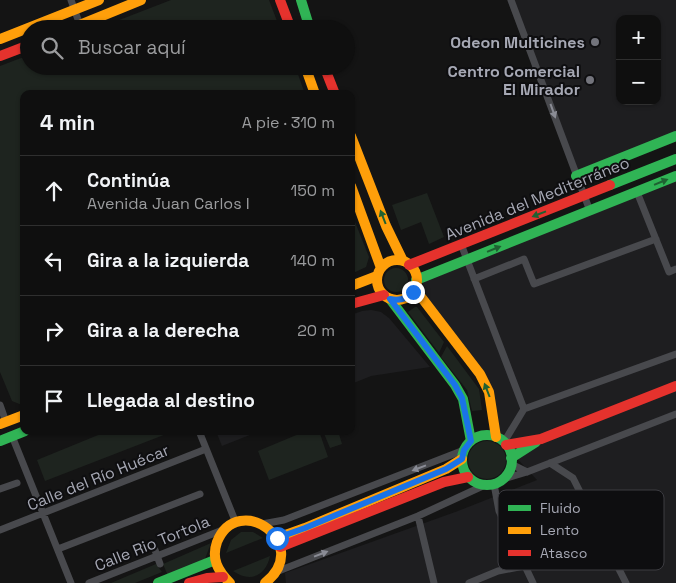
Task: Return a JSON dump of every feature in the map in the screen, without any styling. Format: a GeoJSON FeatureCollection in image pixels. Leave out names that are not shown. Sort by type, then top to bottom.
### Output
{"type":"FeatureCollection","features":[{"type":"Feature","properties":{"kind":"street"},"geometry":{"type":"LineString","coordinates":[[41,20],[73,5],[100,0]]}},
{"type":"Feature","properties":{"kind":"street"},"geometry":{"type":"LineString","coordinates":[[92,20],[141,0]]}},
{"type":"Feature","properties":{"kind":"street"},"geometry":{"type":"LineString","coordinates":[[280,0],[288,20]]}},
{"type":"Feature","properties":{"kind":"street"},"geometry":{"type":"LineString","coordinates":[[284,0],[285,11]]}},
{"type":"Feature","properties":{"kind":"street"},"geometry":{"type":"LineString","coordinates":[[301,0],[307,20]]}},
{"type":"Feature","properties":{"kind":"street"},"geometry":{"type":"LineString","coordinates":[[511,0],[590,211]]}},
{"type":"Feature","properties":{"kind":"street"},"geometry":{"type":"LineString","coordinates":[[73,5],[78,20]]}},
{"type":"Feature","properties":{"kind":"street"},"geometry":{"type":"LineString","coordinates":[[0,39],[20,30]]}},
{"type":"Feature","properties":{"kind":"street"},"geometry":{"type":"LineString","coordinates":[[0,56],[20,48]]}},
{"type":"Feature","properties":{"kind":"street"},"geometry":{"type":"LineString","coordinates":[[308,75],[314,90]]}},
{"type":"Feature","properties":{"kind":"street"},"geometry":{"type":"LineString","coordinates":[[328,75],[333,90]]}},
{"type":"Feature","properties":{"kind":"street","name":"Avenida del Mediterráneo"},"geometry":{"type":"LineString","coordinates":[[576,176],[676,136]]}},
{"type":"Feature","properties":{"kind":"street"},"geometry":{"type":"LineString","coordinates":[[355,146],[386,226],[406,263],[415,272],[416,284],[480,374],[489,392],[502,442],[511,461],[527,472]]}},
{"type":"Feature","properties":{"kind":"street","name":"Avenida del Mediterráneo"},"geometry":{"type":"LineString","coordinates":[[406,263],[461,244],[676,159]]}},
{"type":"Feature","properties":{"kind":"street","name":"Avenida del Mediterráneo"},"geometry":{"type":"LineString","coordinates":[[416,284],[467,260],[676,176]]}},
{"type":"Feature","properties":{"kind":"street"},"geometry":{"type":"LineString","coordinates":[[637,192],[669,272],[676,269]]}},
{"type":"Feature","properties":{"kind":"street"},"geometry":{"type":"LineString","coordinates":[[355,196],[373,241],[379,272],[378,287],[458,390],[462,398],[471,441]]}},
{"type":"Feature","properties":{"kind":"street"},"geometry":{"type":"LineString","coordinates":[[474,279],[524,259],[534,284],[656,239]]}},
{"type":"Feature","properties":{"kind":"street"},"geometry":{"type":"LineString","coordinates":[[461,244],[524,409]]}},
{"type":"Feature","properties":{"kind":"street"},"geometry":{"type":"LineString","coordinates":[[355,284],[379,272],[391,261],[406,263]]}},
{"type":"Feature","properties":{"kind":"street"},"geometry":{"type":"LineString","coordinates":[[355,303],[387,297],[397,300],[404,298],[410,294],[416,284]]}},
{"type":"Feature","properties":{"kind":"street"},"geometry":{"type":"LineString","coordinates":[[502,442],[524,409],[676,354]]}},
{"type":"Feature","properties":{"kind":"street"},"geometry":{"type":"LineString","coordinates":[[463,455],[463,469],[468,477],[475,482],[494,483],[508,474],[511,461],[541,439],[676,386]]}},
{"type":"Feature","properties":{"kind":"street"},"geometry":{"type":"LineString","coordinates":[[0,405],[3,423],[20,417]]}},
{"type":"Feature","properties":{"kind":"street"},"geometry":{"type":"LineString","coordinates":[[265,583],[274,577],[494,483],[676,414]]}},
{"type":"Feature","properties":{"kind":"street"},"geometry":{"type":"LineString","coordinates":[[0,441],[20,433]]}},
{"type":"Feature","properties":{"kind":"street"},"geometry":{"type":"LineString","coordinates":[[201,435],[236,523]]}},
{"type":"Feature","properties":{"kind":"street"},"geometry":{"type":"LineString","coordinates":[[12,436],[71,583]]}},
{"type":"Feature","properties":{"kind":"street"},"geometry":{"type":"LineString","coordinates":[[278,542],[305,528],[446,469],[463,455],[471,441],[483,436],[502,442],[541,439]]}},
{"type":"Feature","properties":{"kind":"street","name":"Calle del Río Huécar"},"geometry":{"type":"LineString","coordinates":[[0,530],[206,449]]}},
{"type":"Feature","properties":{"kind":"street"},"geometry":{"type":"LineString","coordinates":[[262,524],[284,520],[463,455]]}},
{"type":"Feature","properties":{"kind":"street"},"geometry":{"type":"LineString","coordinates":[[550,463],[573,478],[579,490]]}},
{"type":"Feature","properties":{"kind":"street"},"geometry":{"type":"LineString","coordinates":[[278,542],[444,482],[468,477]]}},
{"type":"Feature","properties":{"kind":"street"},"geometry":{"type":"LineString","coordinates":[[0,489],[17,483]]}},
{"type":"Feature","properties":{"kind":"street"},"geometry":{"type":"LineString","coordinates":[[494,483],[498,505]]}},
{"type":"Feature","properties":{"kind":"street"},"geometry":{"type":"LineString","coordinates":[[58,549],[200,494]]}},
{"type":"Feature","properties":{"kind":"street"},"geometry":{"type":"LineString","coordinates":[[418,516],[434,583]]}},
{"type":"Feature","properties":{"kind":"street"},"geometry":{"type":"LineString","coordinates":[[227,580],[218,571],[215,560],[216,543],[225,529],[236,523],[251,521],[262,524],[271,530],[278,542],[281,558],[274,577]]}},
{"type":"Feature","properties":{"kind":"street","name":"Calle Rio Tortola"},"geometry":{"type":"LineString","coordinates":[[90,583],[156,553],[225,529]]}},
{"type":"Feature","properties":{"kind":"street"},"geometry":{"type":"LineString","coordinates":[[156,553],[160,564]]}},
{"type":"Feature","properties":{"kind":"street"},"geometry":{"type":"LineString","coordinates":[[158,583],[215,560]]}},
{"type":"Feature","properties":{"kind":"street"},"geometry":{"type":"LineString","coordinates":[[469,583],[503,570]]}},
{"type":"Feature","properties":{"kind":"street"},"geometry":{"type":"LineString","coordinates":[[526,570],[533,583]]}},
{"type":"Feature","properties":{"kind":"street"},"geometry":{"type":"LineString","coordinates":[[620,570],[626,583]]}},
{"type":"Feature","properties":{"kind":"street"},"geometry":{"type":"LineString","coordinates":[[189,583],[207,578],[227,580]]}},
{"type":"Feature","properties":{"kind":"shaded area"},"geometry":{"type":"Polygon","coordinates":[[[171,0],[269,0],[277,20],[119,20],[171,0]]]}},
{"type":"Feature","properties":{"kind":"shaded area","name":"Centro Comercial El Mirador"},"geometry":{"type":"Polygon","coordinates":[[[507,0],[676,0],[676,136],[576,176],[507,0]]]}},
{"type":"Feature","properties":{"kind":"shaded area"},"geometry":{"type":"Polygon","coordinates":[[[20,58],[20,75],[298,75],[304,90],[20,90],[20,404],[12,401],[0,372],[0,66],[20,58]]]}},
{"type":"Feature","properties":{"kind":"shaded area"},"geometry":{"type":"Polygon","coordinates":[[[676,176],[676,583],[286,583],[285,573],[498,495],[498,570],[664,570],[664,490],[512,490],[537,480],[499,439],[489,391],[415,289],[416,283],[676,176]]]}},
{"type":"Feature","properties":{"kind":"shaded area"},"geometry":{"type":"Polygon","coordinates":[[[427,193],[444,237],[429,244],[421,222],[401,230],[392,205],[427,193]]]}},
{"type":"Feature","properties":{"kind":"shaded area"},"geometry":{"type":"Polygon","coordinates":[[[355,222],[369,257],[366,267],[355,272],[355,222]]]}},
{"type":"Feature","properties":{"kind":"shaded area"},"geometry":{"type":"Polygon","coordinates":[[[396,268],[404,272],[408,280],[404,288],[396,292],[388,288],[384,280],[388,272],[396,268]]]}},
{"type":"Feature","properties":{"kind":"shaded area"},"geometry":{"type":"Polygon","coordinates":[[[417,307],[444,342],[439,353],[408,312],[417,307]]]}},
{"type":"Feature","properties":{"kind":"shaded area"},"geometry":{"type":"Polygon","coordinates":[[[362,311],[381,312],[389,318],[430,367],[371,376],[355,382],[355,314],[362,311]]]}},
{"type":"Feature","properties":{"kind":"shaded area"},"geometry":{"type":"Polygon","coordinates":[[[447,346],[479,389],[482,410],[472,411],[467,390],[441,357],[447,346]]]}},
{"type":"Feature","properties":{"kind":"shaded area"},"geometry":{"type":"Polygon","coordinates":[[[98,435],[164,435],[45,481],[37,460],[98,435]]]}},
{"type":"Feature","properties":{"kind":"shaded area"},"geometry":{"type":"Polygon","coordinates":[[[218,435],[250,435],[222,446],[218,435]]]}},
{"type":"Feature","properties":{"kind":"shaded area"},"geometry":{"type":"Polygon","coordinates":[[[296,435],[320,435],[328,457],[269,480],[258,451],[296,435]]]}},
{"type":"Feature","properties":{"kind":"shaded area"},"geometry":{"type":"Polygon","coordinates":[[[325,435],[339,435],[342,444],[330,448],[325,435]]]}},
{"type":"Feature","properties":{"kind":"shaded area"},"geometry":{"type":"Polygon","coordinates":[[[487,441],[500,447],[506,460],[500,473],[487,479],[474,473],[468,460],[474,447],[487,441]]]}},
{"type":"Feature","properties":{"kind":"shaded area"},"geometry":{"type":"Polygon","coordinates":[[[241,532],[253,532],[263,538],[226,553],[231,540],[241,532]]]}},
{"type":"Feature","properties":{"kind":"shaded area"},"geometry":{"type":"Polygon","coordinates":[[[211,543],[205,559],[168,576],[163,564],[211,543]]]}},
{"type":"Feature","properties":{"kind":"shaded area"},"geometry":{"type":"Polygon","coordinates":[[[270,556],[265,568],[256,576],[245,577],[233,571],[270,556]]]}},
{"type":"Feature","properties":{"kind":"shaded area"},"geometry":{"type":"Polygon","coordinates":[[[156,564],[162,572],[135,583],[111,583],[156,564]]]}},
{"type":"Feature","properties":{"kind":"traffic: fast"},"geometry":{"type":"LineString","coordinates":[[301,0],[307,20]]}},
{"type":"Feature","properties":{"kind":"traffic: fast"},"geometry":{"type":"LineString","coordinates":[[576,176],[676,136]]}},
{"type":"Feature","properties":{"kind":"traffic: fast"},"geometry":{"type":"LineString","coordinates":[[610,185],[676,159]]}},
{"type":"Feature","properties":{"kind":"traffic: fast"},"geometry":{"type":"LineString","coordinates":[[416,280],[676,176]]}},
{"type":"Feature","properties":{"kind":"traffic: fast"},"geometry":{"type":"LineString","coordinates":[[390,299],[455,385],[463,399],[471,441]]}},
{"type":"Feature","properties":{"kind":"traffic: fast"},"geometry":{"type":"LineString","coordinates":[[0,441],[20,433]]}},
{"type":"Feature","properties":{"kind":"traffic: fast"},"geometry":{"type":"LineString","coordinates":[[487,435],[497,437],[505,442],[510,450],[512,460],[510,470],[505,478],[497,483],[487,485],[477,483],[469,478],[464,470],[462,460],[464,450],[469,442],[477,437],[487,435]]}},
{"type":"Feature","properties":{"kind":"traffic: fast"},"geometry":{"type":"LineString","coordinates":[[511,458],[536,442]]}},
{"type":"Feature","properties":{"kind":"traffic: fast"},"geometry":{"type":"LineString","coordinates":[[158,583],[215,560]]}},
{"type":"Feature","properties":{"kind":"traffic: slow"},"geometry":{"type":"LineString","coordinates":[[48,20],[99,0]]}},
{"type":"Feature","properties":{"kind":"traffic: slow"},"geometry":{"type":"LineString","coordinates":[[92,20],[141,0]]}},
{"type":"Feature","properties":{"kind":"traffic: slow"},"geometry":{"type":"LineString","coordinates":[[0,39],[20,31]]}},
{"type":"Feature","properties":{"kind":"traffic: slow"},"geometry":{"type":"LineString","coordinates":[[308,75],[314,90]]}},
{"type":"Feature","properties":{"kind":"traffic: slow"},"geometry":{"type":"LineString","coordinates":[[355,146],[386,226],[403,261]]}},
{"type":"Feature","properties":{"kind":"traffic: slow"},"geometry":{"type":"LineString","coordinates":[[355,197],[381,268]]}},
{"type":"Feature","properties":{"kind":"traffic: slow"},"geometry":{"type":"LineString","coordinates":[[397,260],[411,266],[417,280],[411,294],[397,300],[383,294],[377,280],[383,266],[397,260]]}},
{"type":"Feature","properties":{"kind":"traffic: slow"},"geometry":{"type":"LineString","coordinates":[[355,284],[377,276]]}},
{"type":"Feature","properties":{"kind":"traffic: slow"},"geometry":{"type":"LineString","coordinates":[[415,289],[480,374],[489,392],[496,437]]}},
{"type":"Feature","properties":{"kind":"traffic: slow"},"geometry":{"type":"LineString","coordinates":[[0,424],[20,416]]}},
{"type":"Feature","properties":{"kind":"traffic: slow"},"geometry":{"type":"LineString","coordinates":[[277,538],[446,469],[462,459]]}},
{"type":"Feature","properties":{"kind":"traffic: slow"},"geometry":{"type":"LineString","coordinates":[[230,583],[222,574],[217,564],[215,548],[227,527],[240,521],[254,522],[267,528],[277,539],[281,553],[278,568],[265,583]]}},
{"type":"Feature","properties":{"kind":"traffic: jam"},"geometry":{"type":"LineString","coordinates":[[280,0],[288,20]]}},
{"type":"Feature","properties":{"kind":"traffic: jam"},"geometry":{"type":"LineString","coordinates":[[0,56],[20,48]]}},
{"type":"Feature","properties":{"kind":"traffic: jam"},"geometry":{"type":"LineString","coordinates":[[328,75],[333,90]]}},
{"type":"Feature","properties":{"kind":"traffic: jam"},"geometry":{"type":"LineString","coordinates":[[409,265],[610,185]]}},
{"type":"Feature","properties":{"kind":"traffic: jam"},"geometry":{"type":"LineString","coordinates":[[355,303],[384,295]]}},
{"type":"Feature","properties":{"kind":"traffic: jam"},"geometry":{"type":"LineString","coordinates":[[506,445],[541,439],[676,386]]}},
{"type":"Feature","properties":{"kind":"traffic: jam"},"geometry":{"type":"LineString","coordinates":[[280,547],[444,482],[468,477]]}},
{"type":"Feature","properties":{"kind":"traffic: jam"},"geometry":{"type":"LineString","coordinates":[[189,583],[207,578],[223,577]]}},
{"type":"Feature","properties":{"kind":"place","name":"Odeon Multicines"},"geometry":{"type":"Point","coordinates":[595,42]}},
{"type":"Feature","properties":{"kind":"place","name":"Centro Comercial El Mirador"},"geometry":{"type":"Point","coordinates":[590,80]}},
{"type":"Feature","properties":{"kind":"route"},"geometry":{"type":"LineString","coordinates":[[277,538],[446,469],[462,459],[464,450],[471,441],[462,398],[455,385],[390,299],[401,300],[413,292]]}}]}
